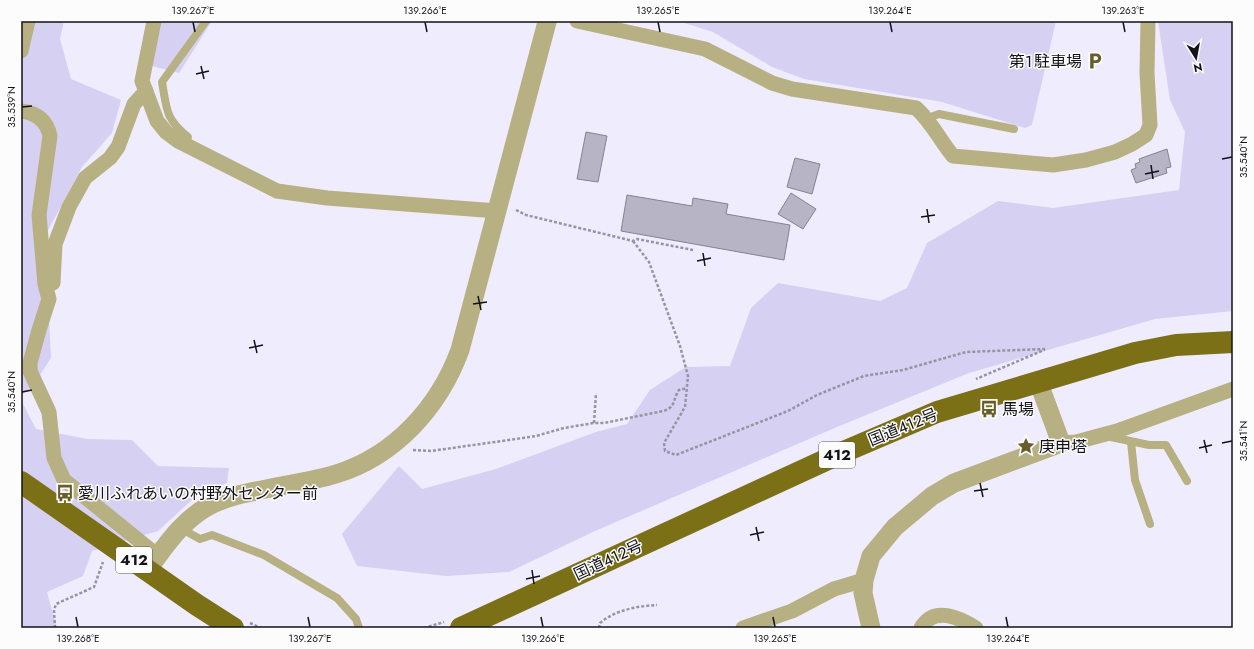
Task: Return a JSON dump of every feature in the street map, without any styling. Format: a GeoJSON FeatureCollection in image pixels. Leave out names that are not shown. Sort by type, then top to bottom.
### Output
{"type":"FeatureCollection","features":[{"type":"Feature","properties":{"kind":"highway","name":"国道412号"},"geometry":{"type":"LineString","coordinates":[[461,628],[841,453],[937,412],[1135,353],[1176,345],[1233,342]]}},
{"type":"Feature","properties":{"kind":"highway","name":"412"},"geometry":{"type":"LineString","coordinates":[[28,487],[110,543],[153,562],[197,605],[233,628]]}},
{"type":"Feature","properties":{"kind":"street"},"geometry":{"type":"LineString","coordinates":[[21,51],[28,21]]}},
{"type":"Feature","properties":{"kind":"street"},"geometry":{"type":"LineString","coordinates":[[154,21],[142,81],[157,121],[166,132],[186,145],[277,191],[327,198],[498,206]]}},
{"type":"Feature","properties":{"kind":"street"},"geometry":{"type":"LineString","coordinates":[[146,91],[134,104],[118,147],[110,158],[85,178],[69,207],[55,244],[53,284],[30,363],[30,371],[49,412],[54,458],[64,480],[153,562],[179,528],[206,508],[222,500],[337,474],[374,456],[399,440],[414,426],[430,405],[453,369],[460,350],[549,21]]}},
{"type":"Feature","properties":{"kind":"street"},"geometry":{"type":"LineString","coordinates":[[577,21],[705,49],[772,84],[792,89],[916,108],[928,118],[940,140],[953,156],[1053,165],[1086,160],[1115,152],[1146,135],[1150,125],[1147,73],[1148,21]]}},
{"type":"Feature","properties":{"kind":"street"},"geometry":{"type":"LineString","coordinates":[[21,111],[34,114],[44,121],[49,129],[50,136],[39,215],[45,284],[49,299]]}},
{"type":"Feature","properties":{"kind":"street"},"geometry":{"type":"LineString","coordinates":[[1038,381],[1061,443]]}},
{"type":"Feature","properties":{"kind":"street"},"geometry":{"type":"LineString","coordinates":[[871,628],[863,593],[864,580],[871,556],[885,537],[932,496],[954,483],[1061,443],[1076,442],[1109,433],[1233,389]]}},
{"type":"Feature","properties":{"kind":"street"},"geometry":{"type":"LineString","coordinates":[[743,628],[792,611],[834,589],[864,580]]}},
{"type":"Feature","properties":{"kind":"street"},"geometry":{"type":"LineString","coordinates":[[922,628],[924,623],[938,615],[950,615],[961,619],[976,628]]}},
{"type":"Feature","properties":{"kind":"lane"},"geometry":{"type":"LineString","coordinates":[[186,145],[188,137],[174,125],[167,114],[162,82],[206,21]]}},
{"type":"Feature","properties":{"kind":"lane"},"geometry":{"type":"LineString","coordinates":[[928,118],[939,114],[1014,129]]}},
{"type":"Feature","properties":{"kind":"lane"},"geometry":{"type":"LineString","coordinates":[[1109,433],[1111,437],[1131,442],[1149,445],[1166,445],[1187,482]]}},
{"type":"Feature","properties":{"kind":"lane"},"geometry":{"type":"LineString","coordinates":[[1131,442],[1135,480],[1150,524]]}},
{"type":"Feature","properties":{"kind":"lane"},"geometry":{"type":"LineString","coordinates":[[179,528],[200,539],[212,535],[264,555],[337,598],[356,619],[359,628]]}},
{"type":"Feature","properties":{"kind":"path"},"geometry":{"type":"LineString","coordinates":[[498,206],[526,215],[633,240],[693,250]]}},
{"type":"Feature","properties":{"kind":"path"},"geometry":{"type":"LineString","coordinates":[[633,240],[649,262],[680,346],[688,376],[685,407],[664,442],[665,450],[670,454],[676,455],[788,411],[817,394],[864,376],[903,370],[966,352],[1044,348],[1044,350],[970,381]]}},
{"type":"Feature","properties":{"kind":"path"},"geometry":{"type":"LineString","coordinates":[[399,440],[408,448],[416,451],[431,451],[536,436],[564,428],[594,423],[604,423],[668,410],[674,404],[678,392],[687,388]]}},
{"type":"Feature","properties":{"kind":"path"},"geometry":{"type":"LineString","coordinates":[[594,423],[596,393]]}},
{"type":"Feature","properties":{"kind":"path"},"geometry":{"type":"LineString","coordinates":[[54,628],[54,610],[56,604],[94,587],[110,543]]}},
{"type":"Feature","properties":{"kind":"path"},"geometry":{"type":"LineString","coordinates":[[599,628],[600,623],[607,617],[640,606],[657,605]]}},
{"type":"Feature","properties":{"kind":"shaded area"},"geometry":{"type":"Polygon","coordinates":[[[21,21],[64,21],[60,39],[71,79],[121,100],[112,133],[82,167],[45,236],[51,358],[33,386],[21,396],[21,21]]]}},
{"type":"Feature","properties":{"kind":"shaded area"},"geometry":{"type":"Polygon","coordinates":[[[155,21],[212,21],[179,73],[148,65],[155,21]]]}},
{"type":"Feature","properties":{"kind":"shaded area"},"geometry":{"type":"Polygon","coordinates":[[[678,21],[1056,21],[1032,125],[1025,128],[942,102],[804,79],[772,67],[713,32],[678,21]]]}},
{"type":"Feature","properties":{"kind":"shaded area"},"geometry":{"type":"Polygon","coordinates":[[[1158,21],[1233,21],[1233,311],[1155,319],[969,373],[837,427],[595,531],[509,572],[446,576],[357,566],[342,534],[399,466],[422,489],[496,469],[596,432],[627,424],[650,390],[686,367],[730,366],[751,308],[778,283],[880,301],[907,288],[927,243],[998,201],[1053,208],[1179,190],[1185,132],[1170,100],[1158,21]]]}},
{"type":"Feature","properties":{"kind":"shaded area"},"geometry":{"type":"Polygon","coordinates":[[[21,400],[36,429],[87,439],[132,440],[158,466],[229,468],[227,483],[194,498],[158,531],[92,551],[83,576],[47,592],[57,628],[21,628],[21,400]]]}},
{"type":"Feature","properties":{"kind":"building"},"geometry":{"type":"Polygon","coordinates":[[[586,132],[607,136],[598,182],[577,179],[586,132]]]}},
{"type":"Feature","properties":{"kind":"building"},"geometry":{"type":"Polygon","coordinates":[[[1167,149],[1171,167],[1166,168],[1167,173],[1136,183],[1131,170],[1136,168],[1135,164],[1140,162],[1139,159],[1167,149]]]}},
{"type":"Feature","properties":{"kind":"building"},"geometry":{"type":"Polygon","coordinates":[[[795,158],[820,164],[812,194],[787,187],[795,158]]]}},
{"type":"Feature","properties":{"kind":"building"},"geometry":{"type":"Polygon","coordinates":[[[791,193],[816,209],[803,229],[778,214],[791,193]]]}},
{"type":"Feature","properties":{"kind":"building"},"geometry":{"type":"Polygon","coordinates":[[[627,195],[692,206],[693,198],[728,204],[726,214],[790,225],[784,260],[621,231],[627,195]]]}},
{"type":"Feature","properties":{"kind":"place","name":"第１駐車場"},"geometry":{"type":"Point","coordinates":[1095,61]}},
{"type":"Feature","properties":{"kind":"place","name":"馬場"},"geometry":{"type":"Point","coordinates":[989,409]}},
{"type":"Feature","properties":{"kind":"place","name":"庚申塔"},"geometry":{"type":"Point","coordinates":[1026,446]}},
{"type":"Feature","properties":{"kind":"place","name":"愛川ふれあいの村野外センター前"},"geometry":{"type":"Point","coordinates":[65,493]}}]}
